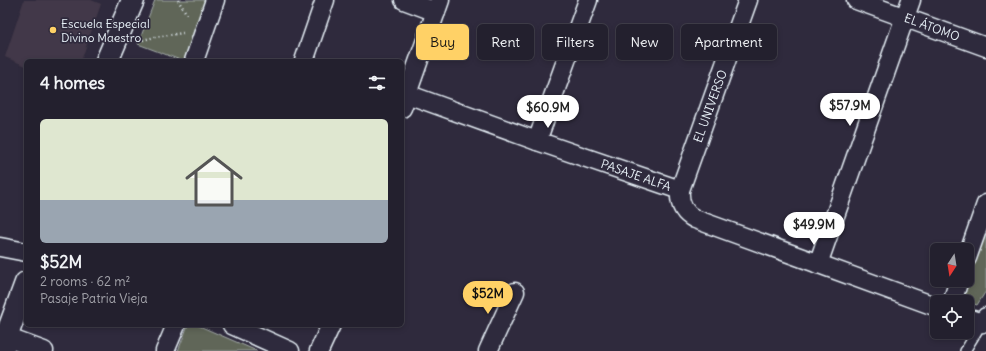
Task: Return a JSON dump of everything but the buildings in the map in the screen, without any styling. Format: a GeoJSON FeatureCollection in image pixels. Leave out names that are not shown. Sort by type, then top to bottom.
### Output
{"type":"FeatureCollection","features":[{"type":"Feature","properties":{"kind":"street"},"geometry":{"type":"LineString","coordinates":[[108,59],[133,0]]}},
{"type":"Feature","properties":{"kind":"street"},"geometry":{"type":"LineString","coordinates":[[195,59],[215,0]]}},
{"type":"Feature","properties":{"kind":"street"},"geometry":{"type":"LineString","coordinates":[[305,59],[325,0]]}},
{"type":"Feature","properties":{"kind":"street"},"geometry":{"type":"LineString","coordinates":[[404,0],[438,6],[404,101]]}},
{"type":"Feature","properties":{"kind":"street"},"geometry":{"type":"LineString","coordinates":[[537,141],[588,0]]}},
{"type":"Feature","properties":{"kind":"street","name":"EL UNIVERSO"},"geometry":{"type":"LineString","coordinates":[[680,190],[748,0]]}},
{"type":"Feature","properties":{"kind":"street","name":"EL ÁTOMO"},"geometry":{"type":"LineString","coordinates":[[856,0],[986,47]]}},
{"type":"Feature","properties":{"kind":"street"},"geometry":{"type":"LineString","coordinates":[[818,264],[911,0]]}},
{"type":"Feature","properties":{"kind":"street","name":"PASAJE ALFA"},"geometry":{"type":"LineString","coordinates":[[404,101],[537,141],[680,190],[680,198],[685,212],[695,219],[930,304]]}},
{"type":"Feature","properties":{"kind":"street"},"geometry":{"type":"LineString","coordinates":[[972,243],[986,204]]}},
{"type":"Feature","properties":{"kind":"street"},"geometry":{"type":"LineString","coordinates":[[0,247],[24,252]]}},
{"type":"Feature","properties":{"kind":"street"},"geometry":{"type":"LineString","coordinates":[[24,289],[4,344],[44,351]]}},
{"type":"Feature","properties":{"kind":"street"},"geometry":{"type":"LineString","coordinates":[[488,351],[515,292]]}},
{"type":"Feature","properties":{"kind":"street"},"geometry":{"type":"LineString","coordinates":[[165,351],[175,327]]}},
{"type":"Feature","properties":{"kind":"street"},"geometry":{"type":"LineString","coordinates":[[236,327],[290,351]]}},
{"type":"Feature","properties":{"kind":"street"},"geometry":{"type":"LineString","coordinates":[[319,351],[330,327]]}},
{"type":"Feature","properties":{"kind":"lane"},"geometry":{"type":"LineString","coordinates":[[965,351],[978,319]]}},
{"type":"Feature","properties":{"kind":"path"},"geometry":{"type":"LineString","coordinates":[[136,42],[155,37],[204,32]]}},
{"type":"Feature","properties":{"kind":"shaded area","name":"Escuela Especial Divino Maestro"},"geometry":{"type":"Polygon","coordinates":[[[24,0],[91,0],[101,4],[82,59],[24,59],[24,65],[5,57],[24,0]]]}},
{"type":"Feature","properties":{"kind":"green space"},"geometry":{"type":"Polygon","coordinates":[[[155,0],[209,0],[189,59],[178,59],[138,44],[155,0]]]}},
{"type":"Feature","properties":{"kind":"green space"},"geometry":{"type":"Polygon","coordinates":[[[986,227],[986,291],[977,305],[974,304],[974,295],[960,295],[964,287],[974,287],[974,259],[986,227]]]}},
{"type":"Feature","properties":{"kind":"green space"},"geometry":{"type":"Polygon","coordinates":[[[187,327],[202,327],[257,351],[178,351],[187,327]]]}},
{"type":"Feature","properties":{"kind":"place","name":"Escuela Especial Divino Maestro"},"geometry":{"type":"Point","coordinates":[53,30]}}]}
